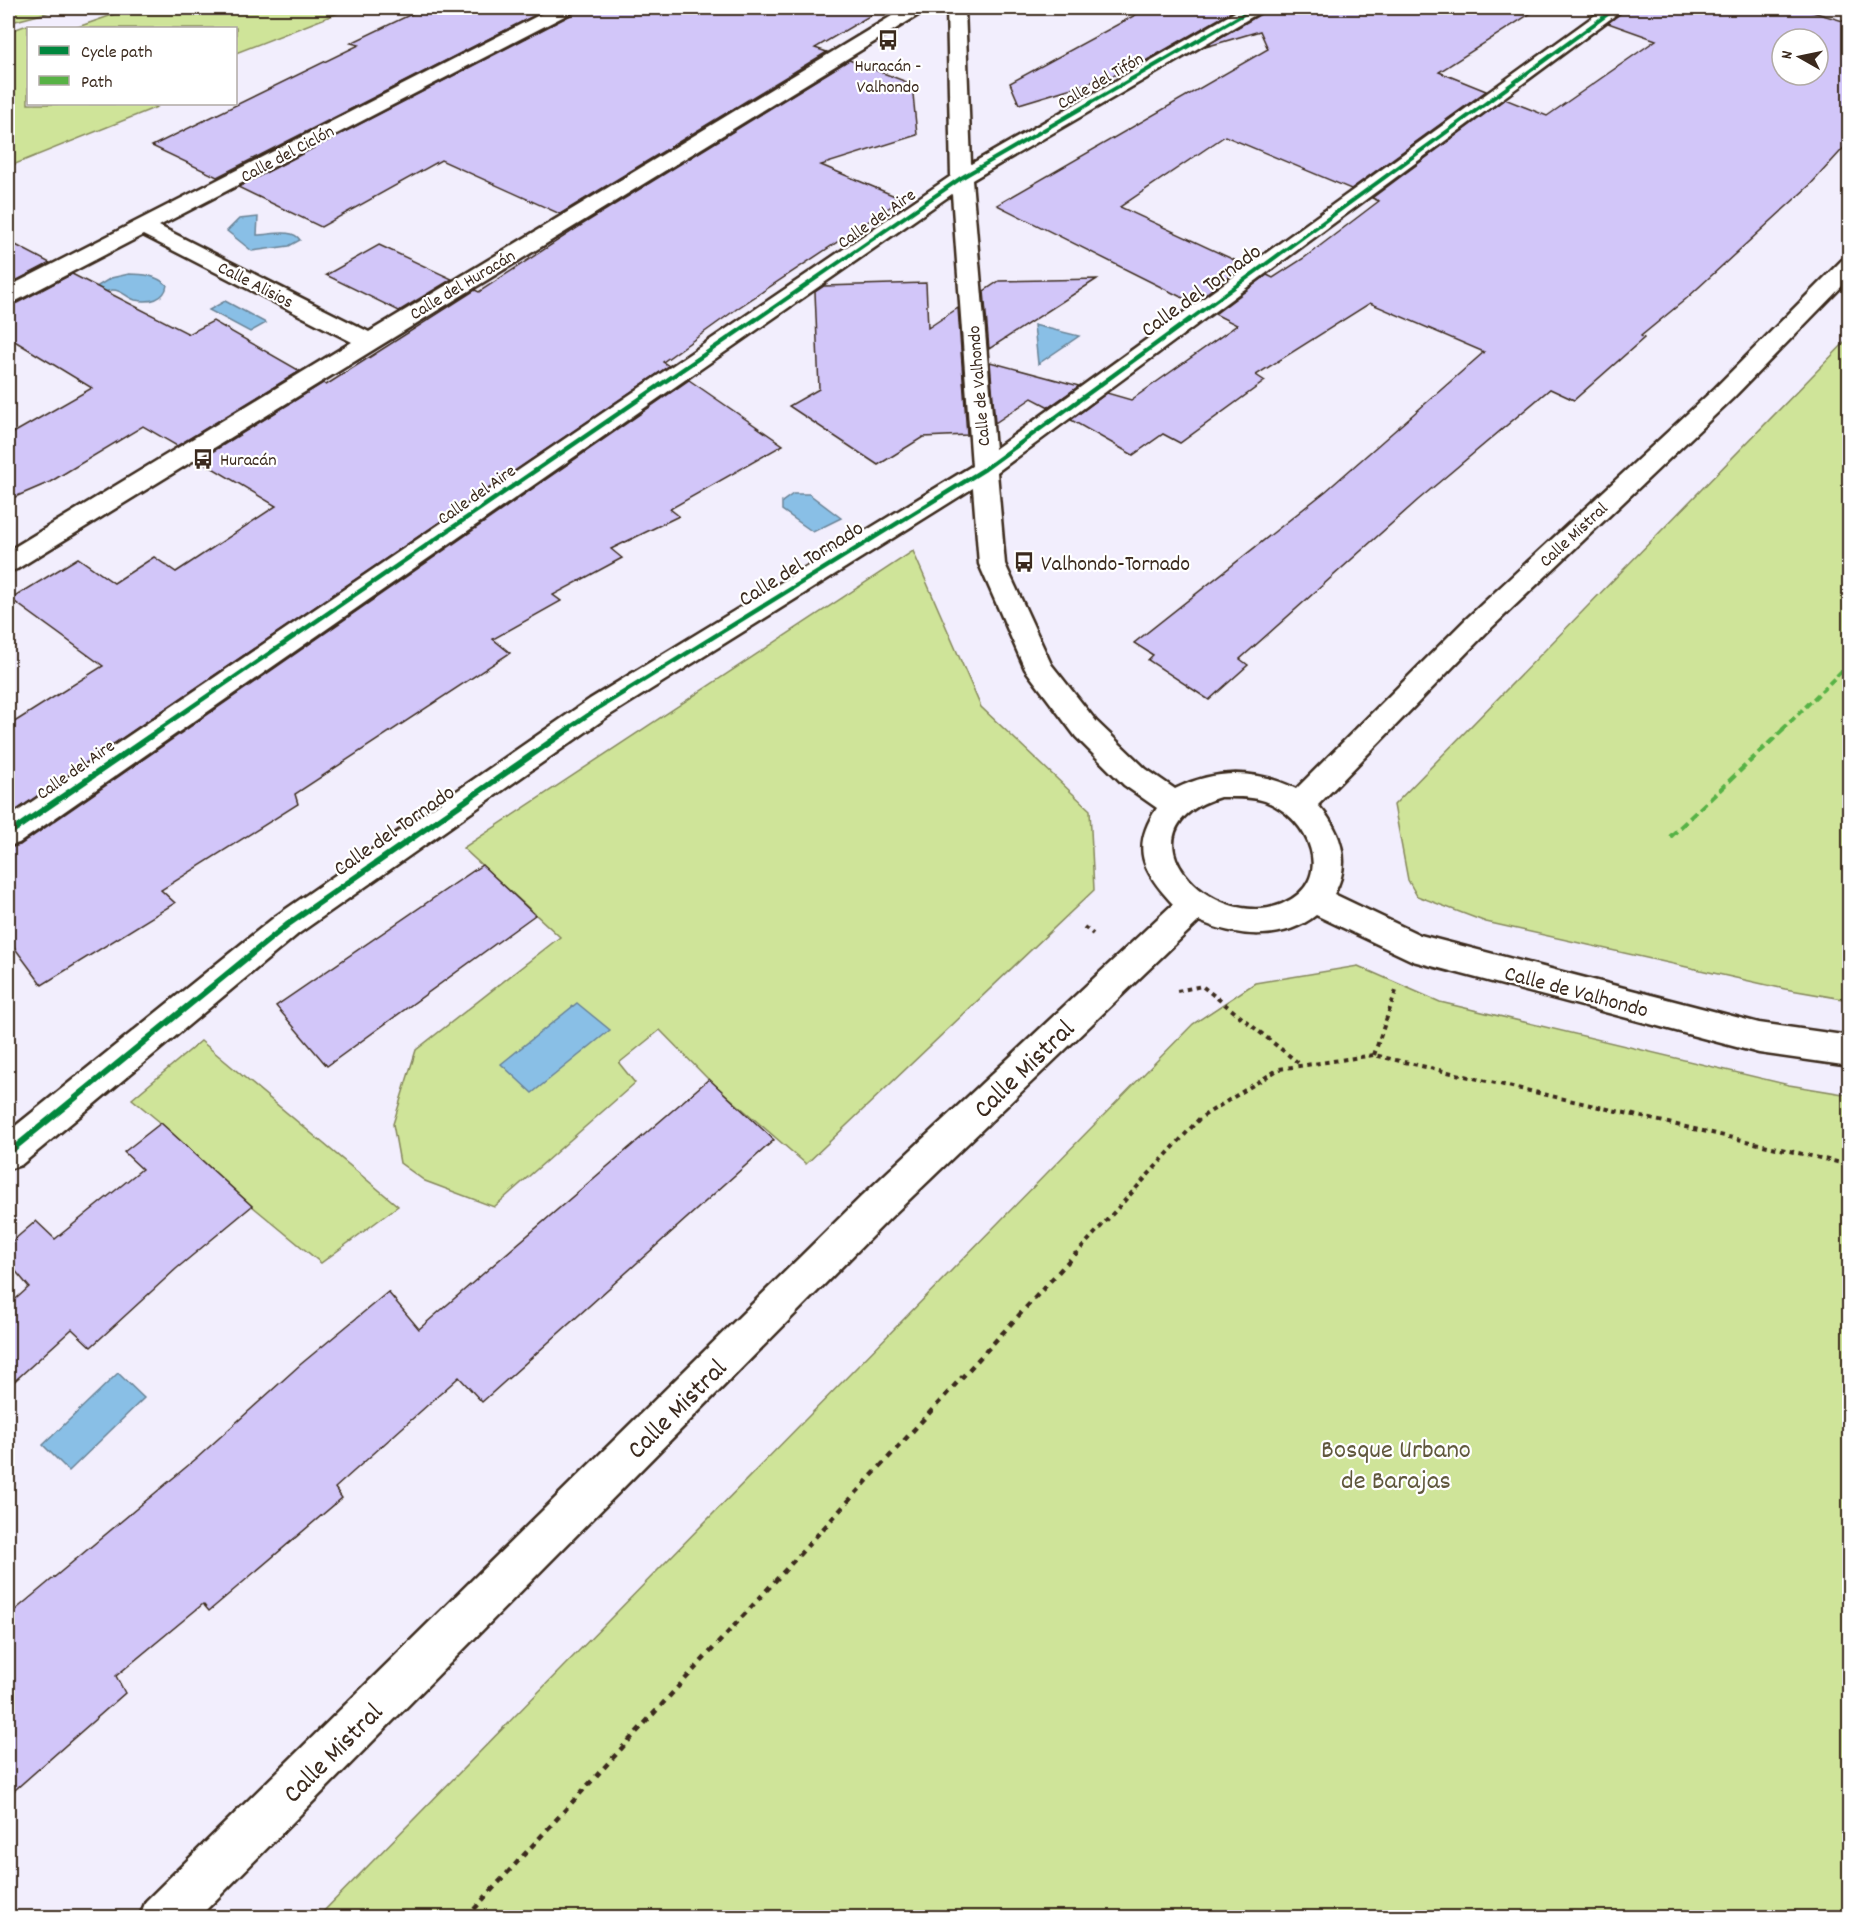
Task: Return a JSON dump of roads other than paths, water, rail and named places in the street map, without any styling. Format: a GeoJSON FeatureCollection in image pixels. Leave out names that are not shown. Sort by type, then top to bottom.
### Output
{"type":"FeatureCollection","features":[{"type":"Feature","properties":{"kind":"street","name":"Calle del Ciclón"},"geometry":{"type":"LineString","coordinates":[[8,296],[566,8]]}},
{"type":"Feature","properties":{"kind":"street","name":"Calle del Huracán"},"geometry":{"type":"LineString","coordinates":[[8,563],[368,341],[917,8]]}},
{"type":"Feature","properties":{"kind":"street","name":"Calle de Valhondo"},"geometry":{"type":"LineString","coordinates":[[956,8],[961,178],[992,564],[1039,669],[1094,737],[1135,777],[1175,805]]}},
{"type":"Feature","properties":{"kind":"street","name":"Calle del Tifón"},"geometry":{"type":"LineString","coordinates":[[961,178],[1254,8]]}},
{"type":"Feature","properties":{"kind":"street","name":"Calle del Tornado"},"geometry":{"type":"LineString","coordinates":[[8,1153],[287,925],[600,706],[985,470],[1616,8]]}},
{"type":"Feature","properties":{"kind":"street","name":"Calle del Aire"},"geometry":{"type":"LineString","coordinates":[[8,834],[961,178]]}},
{"type":"Feature","properties":{"kind":"street","name":"Calle Alisios"},"geometry":{"type":"LineString","coordinates":[[144,227],[368,341]]}},
{"type":"Feature","properties":{"kind":"street","name":"Calle Mistral"},"geometry":{"type":"LineString","coordinates":[[1298,806],[1476,626],[1724,393],[1850,265]]}},
{"type":"Feature","properties":{"kind":"street"},"geometry":{"type":"LineString","coordinates":[[1220,785],[1248,786],[1275,792],[1298,806],[1320,828],[1331,855],[1327,881],[1314,899],[1294,914],[1275,920],[1255,922],[1213,914],[1194,905],[1177,890],[1165,873],[1158,854],[1158,836],[1164,819],[1175,805],[1195,792],[1220,785]]}},
{"type":"Feature","properties":{"kind":"street","name":"Calle de Valhondo"},"geometry":{"type":"LineString","coordinates":[[1314,899],[1413,947],[1759,1038],[1850,1051]]}},
{"type":"Feature","properties":{"kind":"street","name":"Calle Mistral"},"geometry":{"type":"LineString","coordinates":[[163,1917],[327,1757],[876,1207],[1194,905]]}},
{"type":"Feature","properties":{"kind":"water"},"geometry":{"type":"Polygon","coordinates":[[[258,217],[257,235],[287,233],[297,236],[300,240],[289,246],[252,251],[227,231],[239,219],[258,217]]]}},
{"type":"Feature","properties":{"kind":"water"},"geometry":{"type":"Polygon","coordinates":[[[129,274],[154,277],[167,285],[166,290],[160,297],[146,301],[132,299],[116,290],[109,290],[99,295],[96,287],[111,278],[129,274]]]}},
{"type":"Feature","properties":{"kind":"water"},"geometry":{"type":"Polygon","coordinates":[[[225,301],[266,323],[250,332],[209,310],[225,301]]]}},
{"type":"Feature","properties":{"kind":"water"},"geometry":{"type":"Polygon","coordinates":[[[1034,325],[1079,336],[1038,364],[1034,325]]]}},
{"type":"Feature","properties":{"kind":"water"},"geometry":{"type":"Polygon","coordinates":[[[793,494],[809,494],[841,518],[813,532],[782,510],[782,502],[793,494]]]}},
{"type":"Feature","properties":{"kind":"water"},"geometry":{"type":"Polygon","coordinates":[[[577,1003],[610,1030],[532,1093],[501,1064],[577,1003]]]}},
{"type":"Feature","properties":{"kind":"water"},"geometry":{"type":"Polygon","coordinates":[[[118,1373],[144,1398],[69,1471],[43,1445],[118,1373]]]}},
{"type":"Feature","properties":{"kind":"place","name":"Huracán - Valhondo"},"geometry":{"type":"Point","coordinates":[888,40]}},
{"type":"Feature","properties":{"kind":"place","name":"Huracán"},"geometry":{"type":"Point","coordinates":[203,459]}},
{"type":"Feature","properties":{"kind":"place","name":"Valhondo-Tornado"},"geometry":{"type":"Point","coordinates":[1024,562]}},
{"type":"Feature","properties":{"kind":"park label","name":"Bosque Urbano de Barajas"},"geometry":{"type":"Point","coordinates":[1396,1464]}}]}
